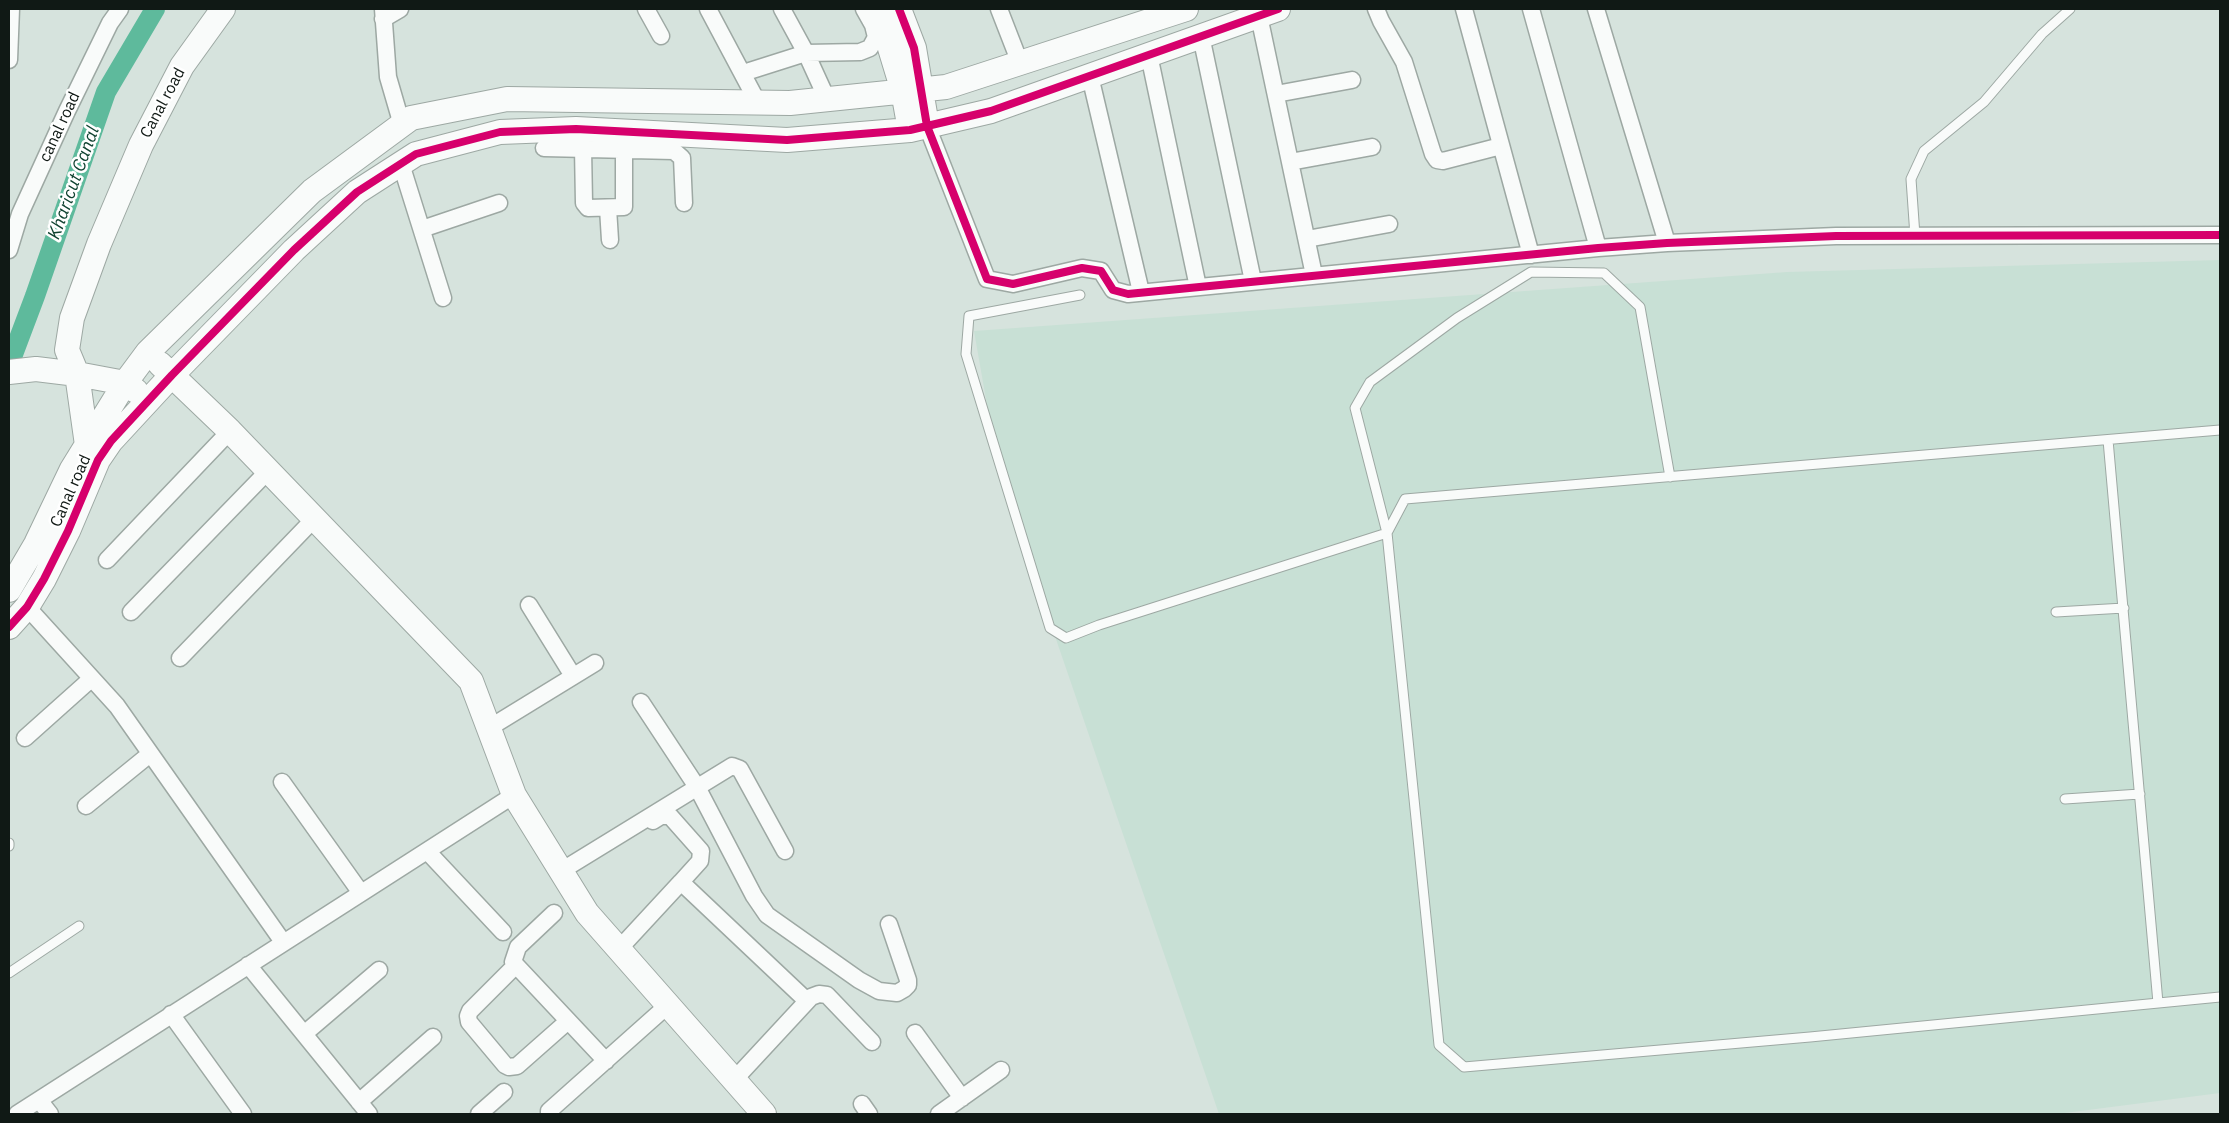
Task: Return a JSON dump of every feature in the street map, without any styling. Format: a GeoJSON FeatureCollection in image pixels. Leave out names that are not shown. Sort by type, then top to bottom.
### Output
{"type":"FeatureCollection","features":[{"type":"Feature","properties":{"kind":"street"},"geometry":{"type":"LineString","coordinates":[[9,60],[11,9]]}},
{"type":"Feature","properties":{"kind":"street","name":"canal road"},"geometry":{"type":"LineString","coordinates":[[9,250],[20,214],[67,111],[110,22],[120,9]]}},
{"type":"Feature","properties":{"kind":"street","name":"Canal road"},"geometry":{"type":"LineString","coordinates":[[87,444],[77,374],[67,350],[72,318],[99,244],[141,145],[182,66],[223,9]]}},
{"type":"Feature","properties":{"kind":"street"},"geometry":{"type":"LineString","coordinates":[[400,9],[383,14],[388,77],[402,125]]}},
{"type":"Feature","properties":{"kind":"street"},"geometry":{"type":"LineString","coordinates":[[646,9],[661,36]]}},
{"type":"Feature","properties":{"kind":"street"},"geometry":{"type":"LineString","coordinates":[[708,9],[758,103]]}},
{"type":"Feature","properties":{"kind":"street"},"geometry":{"type":"LineString","coordinates":[[782,9],[828,99]]}},
{"type":"Feature","properties":{"kind":"street"},"geometry":{"type":"LineString","coordinates":[[743,74],[806,53],[860,52],[870,48],[876,37],[873,25],[864,9]]}},
{"type":"Feature","properties":{"kind":"street"},"geometry":{"type":"LineString","coordinates":[[876,9],[911,91],[918,128],[987,280],[1013,284],[1082,268],[1101,271],[1113,290],[1128,294],[1531,254],[1667,243],[1836,236],[2220,235]]}},
{"type":"Feature","properties":{"kind":"street"},"geometry":{"type":"LineString","coordinates":[[899,9],[914,48],[911,91]]}},
{"type":"Feature","properties":{"kind":"street"},"geometry":{"type":"LineString","coordinates":[[999,9],[1020,62]]}},
{"type":"Feature","properties":{"kind":"street"},"geometry":{"type":"LineString","coordinates":[[9,590],[36,544],[72,469],[124,382],[148,352],[312,190],[411,118],[507,99],[790,103],[946,87],[1020,62],[1144,15],[1186,9]]}},
{"type":"Feature","properties":{"kind":"street"},"geometry":{"type":"LineString","coordinates":[[1376,9],[1404,62],[1433,154],[1437,160],[1443,161],[1501,146]]}},
{"type":"Feature","properties":{"kind":"street"},"geometry":{"type":"LineString","coordinates":[[1464,9],[1531,254]]}},
{"type":"Feature","properties":{"kind":"street"},"geometry":{"type":"LineString","coordinates":[[1531,9],[1598,248]]}},
{"type":"Feature","properties":{"kind":"street"},"geometry":{"type":"LineString","coordinates":[[1596,9],[1667,243]]}},
{"type":"Feature","properties":{"kind":"street"},"geometry":{"type":"LineString","coordinates":[[1268,12],[1276,94],[1314,275]]}},
{"type":"Feature","properties":{"kind":"street","name":"Canal road"},"geometry":{"type":"LineString","coordinates":[[9,627],[27,607],[44,579],[68,531],[98,460],[111,441],[148,400],[294,250],[357,192],[416,154],[500,132],[576,129],[606,140],[788,140],[918,128],[991,111],[1268,12]]}},
{"type":"Feature","properties":{"kind":"street"},"geometry":{"type":"LineString","coordinates":[[1201,36],[1253,282]]}},
{"type":"Feature","properties":{"kind":"street"},"geometry":{"type":"LineString","coordinates":[[1149,55],[1198,287]]}},
{"type":"Feature","properties":{"kind":"street"},"geometry":{"type":"LineString","coordinates":[[1090,76],[1141,292]]}},
{"type":"Feature","properties":{"kind":"street"},"geometry":{"type":"LineString","coordinates":[[1276,94],[1352,80]]}},
{"type":"Feature","properties":{"kind":"street"},"geometry":{"type":"LineString","coordinates":[[544,148],[583,148],[606,140],[624,149],[674,151],[682,158],[684,203]]}},
{"type":"Feature","properties":{"kind":"street"},"geometry":{"type":"LineString","coordinates":[[1290,162],[1372,147]]}},
{"type":"Feature","properties":{"kind":"street"},"geometry":{"type":"LineString","coordinates":[[583,148],[585,206],[588,208],[622,208],[626,204],[624,149]]}},
{"type":"Feature","properties":{"kind":"street"},"geometry":{"type":"LineString","coordinates":[[402,164],[443,298]]}},
{"type":"Feature","properties":{"kind":"street"},"geometry":{"type":"LineString","coordinates":[[422,229],[499,203]]}},
{"type":"Feature","properties":{"kind":"street"},"geometry":{"type":"LineString","coordinates":[[608,208],[610,240]]}},
{"type":"Feature","properties":{"kind":"street"},"geometry":{"type":"LineString","coordinates":[[1306,239],[1389,224]]}},
{"type":"Feature","properties":{"kind":"street"},"geometry":{"type":"LineString","coordinates":[[148,352],[230,431],[472,681],[514,795],[587,913],[764,1114]]}},
{"type":"Feature","properties":{"kind":"street"},"geometry":{"type":"LineString","coordinates":[[9,372],[36,370],[77,374],[124,382],[148,400]]}},
{"type":"Feature","properties":{"kind":"street"},"geometry":{"type":"LineString","coordinates":[[108,560],[230,431]]}},
{"type":"Feature","properties":{"kind":"street"},"geometry":{"type":"LineString","coordinates":[[131,612],[268,471]]}},
{"type":"Feature","properties":{"kind":"street"},"geometry":{"type":"LineString","coordinates":[[180,658],[314,519]]}},
{"type":"Feature","properties":{"kind":"street"},"geometry":{"type":"LineString","coordinates":[[529,606],[573,676]]}},
{"type":"Feature","properties":{"kind":"street"},"geometry":{"type":"LineString","coordinates":[[27,607],[117,706],[283,942]]}},
{"type":"Feature","properties":{"kind":"street"},"geometry":{"type":"LineString","coordinates":[[489,728],[595,663]]}},
{"type":"Feature","properties":{"kind":"street"},"geometry":{"type":"LineString","coordinates":[[25,738],[91,679]]}},
{"type":"Feature","properties":{"kind":"street"},"geometry":{"type":"LineString","coordinates":[[641,702],[697,787],[743,875],[767,915],[859,980],[879,991],[897,993],[908,985],[908,980],[888,924]]}},
{"type":"Feature","properties":{"kind":"street"},"geometry":{"type":"LineString","coordinates":[[86,806],[150,754]]}},
{"type":"Feature","properties":{"kind":"street"},"geometry":{"type":"LineString","coordinates":[[561,871],[732,766],[740,769],[784,851]]}},
{"type":"Feature","properties":{"kind":"street"},"geometry":{"type":"LineString","coordinates":[[282,782],[361,893]]}},
{"type":"Feature","properties":{"kind":"street"},"geometry":{"type":"LineString","coordinates":[[17,1114],[514,795]]}},
{"type":"Feature","properties":{"kind":"street"},"geometry":{"type":"LineString","coordinates":[[619,949],[700,861],[701,851],[670,816],[661,816],[634,834]]}},
{"type":"Feature","properties":{"kind":"street"},"geometry":{"type":"LineString","coordinates":[[427,851],[504,932]]}},
{"type":"Feature","properties":{"kind":"street"},"geometry":{"type":"LineString","coordinates":[[681,882],[807,1001]]}},
{"type":"Feature","properties":{"kind":"street"},"geometry":{"type":"LineString","coordinates":[[554,913],[518,947],[513,962],[606,1061]]}},
{"type":"Feature","properties":{"kind":"street"},"geometry":{"type":"LineString","coordinates":[[248,965],[364,1108],[433,1037]]}},
{"type":"Feature","properties":{"kind":"street"},"geometry":{"type":"LineString","coordinates":[[516,965],[468,1016],[469,1022],[505,1065],[509,1067],[517,1066],[568,1021]]}},
{"type":"Feature","properties":{"kind":"street"},"geometry":{"type":"LineString","coordinates":[[304,1034],[379,970]]}},
{"type":"Feature","properties":{"kind":"street"},"geometry":{"type":"LineString","coordinates":[[734,1080],[807,1001],[819,994],[827,995],[872,1042]]}},
{"type":"Feature","properties":{"kind":"street"},"geometry":{"type":"LineString","coordinates":[[549,1114],[549,1111],[668,1005]]}},
{"type":"Feature","properties":{"kind":"street"},"geometry":{"type":"LineString","coordinates":[[171,1014],[243,1114]]}},
{"type":"Feature","properties":{"kind":"street"},"geometry":{"type":"LineString","coordinates":[[915,1033],[962,1098]]}},
{"type":"Feature","properties":{"kind":"street"},"geometry":{"type":"LineString","coordinates":[[939,1114],[1001,1070]]}},
{"type":"Feature","properties":{"kind":"street"},"geometry":{"type":"LineString","coordinates":[[479,1114],[504,1092]]}},
{"type":"Feature","properties":{"kind":"street"},"geometry":{"type":"LineString","coordinates":[[39,1100],[50,1114]]}},
{"type":"Feature","properties":{"kind":"lane"},"geometry":{"type":"LineString","coordinates":[[1915,236],[1911,180],[1924,151],[1984,102],[2042,34],[2070,9]]}},
{"type":"Feature","properties":{"kind":"lane"},"geometry":{"type":"LineString","coordinates":[[1670,477],[1640,307],[1604,273],[1531,272],[1457,318],[1370,382],[1355,408],[1387,532],[1439,1045],[1464,1068],[2220,997]]}},
{"type":"Feature","properties":{"kind":"lane"},"geometry":{"type":"LineString","coordinates":[[1080,296],[969,316],[966,354],[1050,628],[1066,638],[1098,625],[1387,532],[1405,499],[2220,430]]}},
{"type":"Feature","properties":{"kind":"lane"},"geometry":{"type":"LineString","coordinates":[[2108,440],[2158,1004]]}},
{"type":"Feature","properties":{"kind":"lane"},"geometry":{"type":"LineString","coordinates":[[2056,612],[2124,608]]}},
{"type":"Feature","properties":{"kind":"lane"},"geometry":{"type":"LineString","coordinates":[[2065,800],[2140,794]]}},
{"type":"Feature","properties":{"kind":"lane"},"geometry":{"type":"LineString","coordinates":[[9,973],[79,926]]}},
{"type":"Feature","properties":{"kind":"shaded area"},"geometry":{"type":"Polygon","coordinates":[[[2220,260],[2220,1093],[2057,1114],[1219,1114],[999,473],[974,331],[1787,272],[2220,260]]]}},
{"type":"Feature","properties":{"kind":"waterway","name":"Kharicut Canal"},"geometry":{"type":"LineString","coordinates":[[9,365],[106,92],[155,9]]}},
{"type":"Feature","properties":{"kind":"cycle path"},"geometry":{"type":"LineString","coordinates":[[899,9],[914,48],[927,126],[987,279],[1013,284],[1082,268],[1101,271],[1113,290],[1128,294],[1598,248],[1667,243],[1836,236],[2220,235]]}},
{"type":"Feature","properties":{"kind":"cycle path"},"geometry":{"type":"LineString","coordinates":[[9,627],[27,607],[44,579],[68,531],[98,460],[111,441],[172,375],[294,250],[357,192],[416,154],[500,132],[576,129],[787,140],[910,130],[991,111],[1278,9]]}}]}
